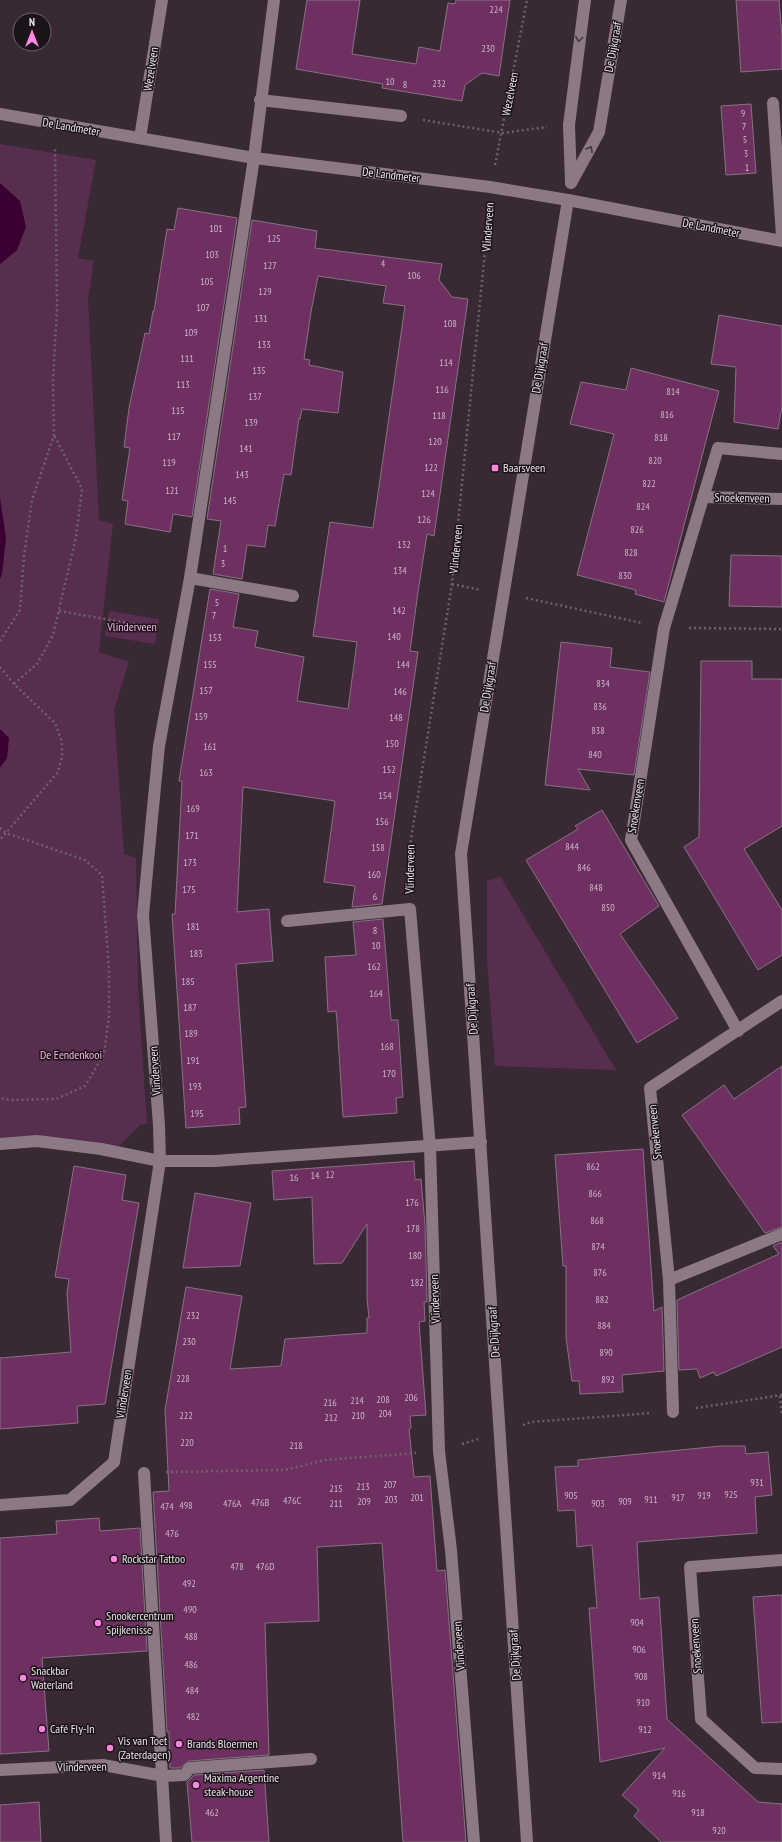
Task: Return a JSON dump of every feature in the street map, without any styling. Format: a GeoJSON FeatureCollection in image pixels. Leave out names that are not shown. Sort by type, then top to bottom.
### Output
{"type":"FeatureCollection","features":[{"type":"Feature","properties":{"kind":"street","name":"Wezelveen"},"geometry":{"type":"LineString","coordinates":[[140,138],[162,0]]}},
{"type":"Feature","properties":{"kind":"street"},"geometry":{"type":"LineString","coordinates":[[254,158],[260,100],[274,0]]}},
{"type":"Feature","properties":{"kind":"street","name":"De Dijkgraaf"},"geometry":{"type":"LineString","coordinates":[[527,1842],[461,854],[571,183],[569,125],[585,0]]}},
{"type":"Feature","properties":{"kind":"street","name":"De Dijkgraaf"},"geometry":{"type":"LineString","coordinates":[[571,183],[599,132],[621,0]]}},
{"type":"Feature","properties":{"kind":"street"},"geometry":{"type":"LineString","coordinates":[[260,100],[401,116]]}},
{"type":"Feature","properties":{"kind":"street"},"geometry":{"type":"LineString","coordinates":[[773,103],[782,236]]}},
{"type":"Feature","properties":{"kind":"street","name":"De Landmeter"},"geometry":{"type":"LineString","coordinates":[[0,114],[254,158],[490,187],[568,200],[782,241]]}},
{"type":"Feature","properties":{"kind":"street","name":"Vlinderveen"},"geometry":{"type":"LineString","coordinates":[[0,1505],[70,1500],[114,1462],[160,1161],[159,1125],[143,915],[159,746],[190,578],[254,158]]}},
{"type":"Feature","properties":{"kind":"street","name":"Snoekenveen"},"geometry":{"type":"LineString","coordinates":[[738,1031],[631,840],[664,628],[718,448],[782,454]]}},
{"type":"Feature","properties":{"kind":"street","name":"Snoekenveen"},"geometry":{"type":"LineString","coordinates":[[703,497],[782,499]]}},
{"type":"Feature","properties":{"kind":"street"},"geometry":{"type":"LineString","coordinates":[[190,578],[293,596]]}},
{"type":"Feature","properties":{"kind":"street","name":"Vlinderveen"},"geometry":{"type":"LineString","coordinates":[[287,921],[410,909],[430,1147],[439,1451],[451,1550],[474,1842]]}},
{"type":"Feature","properties":{"kind":"street","name":"Snoekenveen"},"geometry":{"type":"LineString","coordinates":[[673,1412],[669,1280],[650,1088],[782,1001]]}},
{"type":"Feature","properties":{"kind":"street"},"geometry":{"type":"LineString","coordinates":[[0,1144],[37,1141],[101,1149],[160,1161],[215,1161],[430,1147],[481,1142]]}},
{"type":"Feature","properties":{"kind":"street"},"geometry":{"type":"LineString","coordinates":[[669,1280],[782,1234]]}},
{"type":"Feature","properties":{"kind":"street"},"geometry":{"type":"LineString","coordinates":[[144,1473],[166,1842]]}},
{"type":"Feature","properties":{"kind":"street","name":"Snoekenveen"},"geometry":{"type":"LineString","coordinates":[[782,1560],[690,1567],[702,1719],[755,1768],[782,1769]]}},
{"type":"Feature","properties":{"kind":"street","name":"Vlinderveen"},"geometry":{"type":"LineString","coordinates":[[0,1770],[103,1765],[163,1776],[184,1775],[190,1768],[311,1759]]}},
{"type":"Feature","properties":{"kind":"path","name":"Wezelveen"},"geometry":{"type":"LineString","coordinates":[[490,187],[503,133],[527,0]]}},
{"type":"Feature","properties":{"kind":"path"},"geometry":{"type":"LineString","coordinates":[[401,116],[503,133],[569,125]]}},
{"type":"Feature","properties":{"kind":"path"},"geometry":{"type":"LineString","coordinates":[[0,642],[20,610],[24,556],[32,500],[54,435],[53,381],[57,307],[54,124]]}},
{"type":"Feature","properties":{"kind":"path","name":"Vlinderveen"},"geometry":{"type":"LineString","coordinates":[[410,909],[409,851],[452,584],[485,258],[490,187]]}},
{"type":"Feature","properties":{"kind":"path"},"geometry":{"type":"LineString","coordinates":[[14,684],[37,664],[53,635],[76,537],[82,489],[54,435]]}},
{"type":"Feature","properties":{"kind":"path"},"geometry":{"type":"LineString","coordinates":[[452,584],[664,628],[782,629]]}},
{"type":"Feature","properties":{"kind":"path"},"geometry":{"type":"LineString","coordinates":[[59,611],[179,632]]}},
{"type":"Feature","properties":{"kind":"path"},"geometry":{"type":"LineString","coordinates":[[0,667],[14,684],[54,723],[62,742],[62,757],[58,772],[0,840]]}},
{"type":"Feature","properties":{"kind":"path"},"geometry":{"type":"LineString","coordinates":[[0,828],[6,833],[85,860],[102,875],[109,970],[109,1016],[104,1054],[85,1086],[56,1099],[12,1100],[0,1098]]}},
{"type":"Feature","properties":{"kind":"path"},"geometry":{"type":"LineString","coordinates":[[144,1473],[285,1470],[325,1460],[439,1451],[531,1422],[673,1412],[781,1396],[782,1414]]}},
{"type":"Feature","properties":{"kind":"green space","name":"De Eendenkooi"},"geometry":{"type":"Polygon","coordinates":[[[0,144],[96,160],[78,258],[94,261],[88,298],[99,520],[113,524],[99,652],[129,662],[114,710],[124,854],[136,858],[138,988],[147,1124],[141,1124],[115,1150],[0,1146],[0,144]]]}},
{"type":"Feature","properties":{"kind":"green space","name":"Vlinderveen"},"geometry":{"type":"Polygon","coordinates":[[[109,611],[159,619],[155,644],[105,636],[109,611]]]}},
{"type":"Feature","properties":{"kind":"green space"},"geometry":{"type":"Polygon","coordinates":[[[500,876],[616,1070],[495,1066],[487,961],[487,881],[500,876]]]}},
{"type":"Feature","properties":{"kind":"shaded area"},"geometry":{"type":"Polygon","coordinates":[[[0,183],[20,201],[26,227],[17,250],[0,264],[0,183]]]}},
{"type":"Feature","properties":{"kind":"shaded area"},"geometry":{"type":"Polygon","coordinates":[[[0,498],[6,538],[2,574],[0,579],[0,498]]]}},
{"type":"Feature","properties":{"kind":"shaded area"},"geometry":{"type":"Polygon","coordinates":[[[0,729],[9,738],[7,758],[0,768],[0,729]]]}},
{"type":"Feature","properties":{"kind":"building"},"geometry":{"type":"Polygon","coordinates":[[[307,0],[360,0],[352,54],[416,64],[419,47],[440,51],[448,3],[455,4],[456,0],[510,0],[499,76],[482,73],[465,85],[462,101],[382,88],[383,84],[296,69],[307,0]]]}},
{"type":"Feature","properties":{"kind":"building"},"geometry":{"type":"Polygon","coordinates":[[[736,0],[779,0],[782,37],[782,69],[741,72],[736,0]]]}},
{"type":"Feature","properties":{"kind":"building"},"geometry":{"type":"Polygon","coordinates":[[[751,104],[756,173],[726,175],[721,106],[751,104]]]}},
{"type":"Feature","properties":{"kind":"building"},"geometry":{"type":"Polygon","coordinates":[[[178,208],[237,218],[192,517],[173,514],[170,532],[125,524],[128,501],[122,500],[130,448],[124,447],[129,408],[145,333],[149,334],[154,311],[167,229],[174,230],[178,208]]]}},
{"type":"Feature","properties":{"kind":"building"},"geometry":{"type":"Polygon","coordinates":[[[252,220],[317,231],[315,248],[442,264],[439,280],[452,297],[468,299],[434,536],[427,534],[418,592],[410,651],[418,652],[382,904],[352,907],[355,886],[324,882],[335,801],[243,787],[237,912],[269,909],[273,961],[236,964],[246,1107],[239,1108],[240,1124],[186,1128],[172,914],[175,914],[180,821],[182,781],[179,781],[210,589],[239,594],[233,627],[258,631],[255,647],[304,657],[297,701],[348,709],[357,642],[313,636],[330,522],[373,528],[405,306],[383,303],[386,286],[318,276],[304,359],[310,360],[309,365],[343,372],[338,413],[302,409],[300,419],[299,418],[291,475],[284,474],[275,526],[268,525],[265,547],[247,545],[242,579],[213,574],[221,521],[207,519],[252,220]]]}},
{"type":"Feature","properties":{"kind":"building"},"geometry":{"type":"Polygon","coordinates":[[[719,315],[782,326],[782,407],[778,429],[734,422],[736,367],[711,364],[719,315]]]}},
{"type":"Feature","properties":{"kind":"building"},"geometry":{"type":"Polygon","coordinates":[[[631,368],[719,391],[664,602],[635,594],[636,590],[577,575],[614,434],[570,424],[581,382],[626,390],[631,368]]]}},
{"type":"Feature","properties":{"kind":"building"},"geometry":{"type":"Polygon","coordinates":[[[731,555],[782,556],[782,607],[729,606],[731,555]]]}},
{"type":"Feature","properties":{"kind":"building"},"geometry":{"type":"Polygon","coordinates":[[[561,642],[612,648],[610,667],[650,672],[634,775],[578,769],[590,790],[545,785],[561,642]]]}},
{"type":"Feature","properties":{"kind":"building"},"geometry":{"type":"Polygon","coordinates":[[[701,661],[752,661],[752,679],[782,679],[782,826],[744,849],[782,910],[782,955],[758,970],[684,847],[699,837],[701,661]]]}},
{"type":"Feature","properties":{"kind":"building"},"geometry":{"type":"Polygon","coordinates":[[[602,810],[659,906],[620,934],[678,1018],[637,1043],[526,860],[578,829],[575,826],[602,810]]]}},
{"type":"Feature","properties":{"kind":"building"},"geometry":{"type":"Polygon","coordinates":[[[383,919],[391,1020],[398,1020],[403,1097],[396,1098],[397,1113],[343,1117],[336,1011],[328,1012],[325,957],[356,955],[353,922],[383,919]]]}},
{"type":"Feature","properties":{"kind":"building"},"geometry":{"type":"Polygon","coordinates":[[[782,1066],[782,1227],[765,1233],[682,1115],[724,1085],[734,1099],[782,1066]]]}},
{"type":"Feature","properties":{"kind":"building"},"geometry":{"type":"Polygon","coordinates":[[[643,1149],[654,1311],[662,1307],[664,1371],[622,1375],[623,1392],[580,1394],[579,1381],[572,1381],[566,1338],[566,1266],[563,1266],[555,1155],[643,1149]]]}},
{"type":"Feature","properties":{"kind":"building"},"geometry":{"type":"Polygon","coordinates":[[[414,1161],[415,1180],[421,1179],[425,1225],[427,1302],[424,1302],[425,1321],[419,1322],[426,1415],[410,1416],[411,1428],[409,1429],[414,1477],[430,1476],[437,1571],[445,1570],[466,1842],[403,1842],[382,1543],[317,1547],[319,1621],[265,1623],[269,1755],[189,1761],[180,1768],[170,1768],[169,1732],[167,1732],[153,1492],[169,1491],[165,1410],[186,1287],[242,1296],[230,1369],[281,1366],[285,1339],[367,1333],[367,1318],[369,1318],[367,1298],[367,1224],[342,1263],[314,1264],[312,1197],[274,1200],[272,1171],[414,1161]]]}},
{"type":"Feature","properties":{"kind":"building"},"geometry":{"type":"Polygon","coordinates":[[[74,1166],[126,1175],[122,1200],[139,1203],[105,1404],[77,1406],[78,1423],[0,1429],[0,1358],[71,1352],[67,1293],[69,1279],[55,1277],[74,1166]]]}},
{"type":"Feature","properties":{"kind":"building"},"geometry":{"type":"Polygon","coordinates":[[[195,1193],[251,1203],[240,1266],[183,1268],[195,1193]]]}},
{"type":"Feature","properties":{"kind":"building"},"geometry":{"type":"Polygon","coordinates":[[[782,1242],[782,1347],[716,1376],[714,1372],[700,1378],[697,1369],[679,1370],[677,1300],[779,1254],[773,1246],[782,1242]]]}},
{"type":"Feature","properties":{"kind":"building"},"geometry":{"type":"Polygon","coordinates":[[[721,1446],[745,1446],[746,1454],[768,1452],[772,1495],[755,1497],[757,1533],[637,1542],[640,1599],[659,1597],[667,1719],[758,1802],[782,1804],[782,1842],[661,1842],[634,1816],[639,1810],[622,1795],[665,1748],[600,1762],[589,1608],[597,1608],[592,1545],[577,1547],[575,1510],[558,1511],[555,1467],[578,1466],[578,1460],[721,1446]]]}},
{"type":"Feature","properties":{"kind":"building"},"geometry":{"type":"Polygon","coordinates":[[[99,1518],[100,1531],[140,1528],[147,1651],[42,1658],[49,1751],[0,1754],[0,1538],[57,1534],[56,1521],[99,1518]]]}},
{"type":"Feature","properties":{"kind":"building"},"geometry":{"type":"Polygon","coordinates":[[[782,1595],[782,1722],[762,1723],[753,1597],[782,1595]]]}},
{"type":"Feature","properties":{"kind":"building"},"geometry":{"type":"Polygon","coordinates":[[[264,1770],[269,1842],[192,1842],[187,1782],[194,1775],[264,1770]]]}},
{"type":"Feature","properties":{"kind":"building"},"geometry":{"type":"Polygon","coordinates":[[[39,1802],[41,1842],[0,1842],[0,1805],[39,1802]]]}},
{"type":"Feature","properties":{"kind":"place","name":"Baarsveen"},"geometry":{"type":"Point","coordinates":[495,468]}},
{"type":"Feature","properties":{"kind":"place","name":"Rockstar Tattoo"},"geometry":{"type":"Point","coordinates":[114,1559]}},
{"type":"Feature","properties":{"kind":"place","name":"Snookercentrum Spijkenisse"},"geometry":{"type":"Point","coordinates":[98,1623]}},
{"type":"Feature","properties":{"kind":"place","name":"Snackbar Waterland"},"geometry":{"type":"Point","coordinates":[23,1678]}},
{"type":"Feature","properties":{"kind":"place","name":"Café Fly-In"},"geometry":{"type":"Point","coordinates":[42,1729]}},
{"type":"Feature","properties":{"kind":"place","name":"Brands Bloermen"},"geometry":{"type":"Point","coordinates":[179,1744]}},
{"type":"Feature","properties":{"kind":"place","name":"Vis van Toet (Zaterdagen)"},"geometry":{"type":"Point","coordinates":[110,1748]}},
{"type":"Feature","properties":{"kind":"place","name":"Maxima Argentine steak-house"},"geometry":{"type":"Point","coordinates":[196,1785]}}]}
